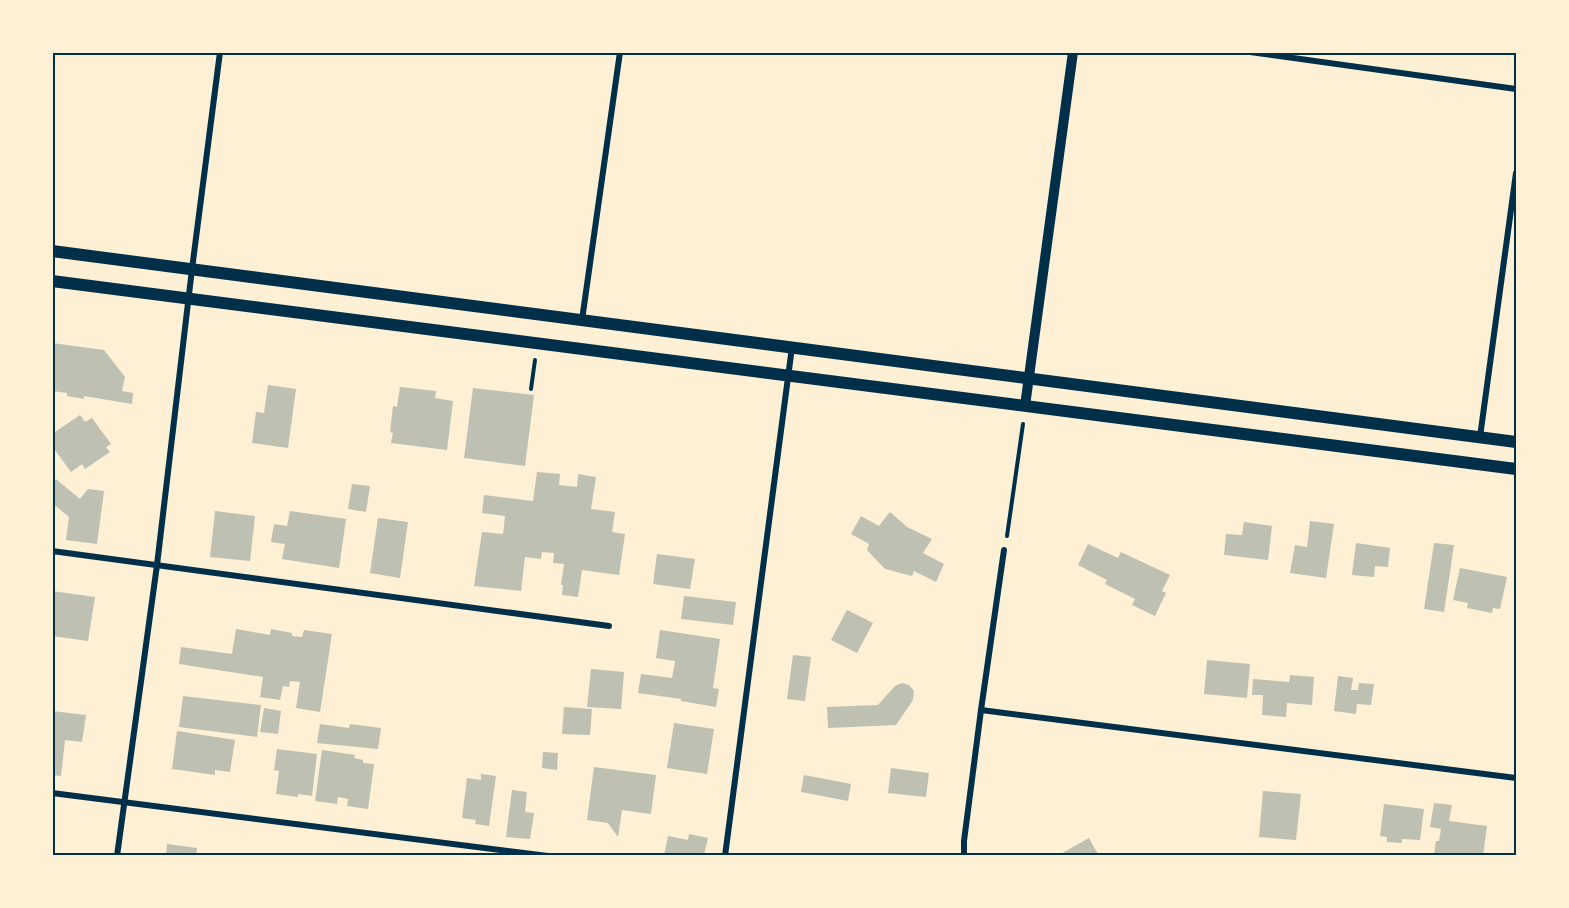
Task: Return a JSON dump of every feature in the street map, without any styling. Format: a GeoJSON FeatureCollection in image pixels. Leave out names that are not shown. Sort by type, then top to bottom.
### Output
{"type":"FeatureCollection","features":[{"type":"Feature","properties":{"kind":"main road"},"geometry":{"type":"LineString","coordinates":[[52,251],[1516,442]]}},
{"type":"Feature","properties":{"kind":"main road"},"geometry":{"type":"LineString","coordinates":[[52,281],[1516,469]]}},
{"type":"Feature","properties":{"kind":"street"},"geometry":{"type":"LineString","coordinates":[[117,855],[157,565],[220,52]]}},
{"type":"Feature","properties":{"kind":"street"},"geometry":{"type":"LineString","coordinates":[[582,320],[620,52]]}},
{"type":"Feature","properties":{"kind":"street"},"geometry":{"type":"LineString","coordinates":[[1025,406],[1073,52]]}},
{"type":"Feature","properties":{"kind":"street"},"geometry":{"type":"LineString","coordinates":[[1250,52],[1516,89]]}},
{"type":"Feature","properties":{"kind":"street"},"geometry":{"type":"LineString","coordinates":[[1480,437],[1516,173]]}},
{"type":"Feature","properties":{"kind":"street"},"geometry":{"type":"LineString","coordinates":[[725,855],[792,347]]}},
{"type":"Feature","properties":{"kind":"street"},"geometry":{"type":"LineString","coordinates":[[964,855],[981,710],[1004,550]]}},
{"type":"Feature","properties":{"kind":"street"},"geometry":{"type":"LineString","coordinates":[[52,551],[609,626]]}},
{"type":"Feature","properties":{"kind":"street"},"geometry":{"type":"LineString","coordinates":[[981,710],[1516,778]]}},
{"type":"Feature","properties":{"kind":"street"},"geometry":{"type":"LineString","coordinates":[[52,793],[548,855]]}},
{"type":"Feature","properties":{"kind":"path"},"geometry":{"type":"LineString","coordinates":[[531,389],[537,343]]}},
{"type":"Feature","properties":{"kind":"path"},"geometry":{"type":"LineString","coordinates":[[1004,550],[1025,406]]}},
{"type":"Feature","properties":{"kind":"building"},"geometry":{"type":"Polygon","coordinates":[[[52,343],[104,350],[125,377],[122,391],[133,393],[132,404],[84,396],[84,399],[52,391],[52,343]]]}},
{"type":"Feature","properties":{"kind":"building"},"geometry":{"type":"Polygon","coordinates":[[[268,385],[296,389],[288,448],[252,443],[256,412],[264,413],[268,385]]]}},
{"type":"Feature","properties":{"kind":"building"},"geometry":{"type":"Polygon","coordinates":[[[400,387],[436,391],[435,398],[453,401],[447,450],[391,443],[393,406],[397,407],[400,387]]]}},
{"type":"Feature","properties":{"kind":"building"},"geometry":{"type":"Polygon","coordinates":[[[473,388],[534,395],[525,466],[464,458],[473,388]]]}},
{"type":"Feature","properties":{"kind":"building"},"geometry":{"type":"Polygon","coordinates":[[[80,415],[85,422],[92,418],[111,444],[106,447],[110,452],[85,469],[82,464],[71,472],[52,446],[52,434],[80,415]]]}},
{"type":"Feature","properties":{"kind":"building"},"geometry":{"type":"Polygon","coordinates":[[[537,472],[560,474],[559,485],[577,487],[578,474],[596,477],[591,509],[615,512],[612,532],[625,534],[619,575],[582,570],[578,597],[562,595],[564,564],[553,563],[554,553],[542,552],[541,559],[525,557],[521,591],[474,586],[482,532],[503,534],[505,516],[482,513],[484,495],[533,501],[537,472]]]}},
{"type":"Feature","properties":{"kind":"building"},"geometry":{"type":"Polygon","coordinates":[[[56,479],[80,499],[88,489],[104,491],[97,544],[66,540],[69,517],[52,503],[52,484],[56,479]]]}},
{"type":"Feature","properties":{"kind":"building"},"geometry":{"type":"Polygon","coordinates":[[[352,484],[370,486],[366,512],[348,509],[352,484]]]}},
{"type":"Feature","properties":{"kind":"building"},"geometry":{"type":"Polygon","coordinates":[[[215,511],[255,516],[250,561],[210,557],[215,511]]]}},
{"type":"Feature","properties":{"kind":"building"},"geometry":{"type":"Polygon","coordinates":[[[290,511],[346,519],[339,568],[282,559],[285,544],[271,542],[274,524],[287,526],[290,511]]]}},
{"type":"Feature","properties":{"kind":"building"},"geometry":{"type":"Polygon","coordinates":[[[890,512],[907,527],[932,539],[923,553],[944,564],[936,582],[914,571],[912,576],[885,569],[867,550],[869,544],[851,534],[861,516],[879,526],[890,512]]]}},
{"type":"Feature","properties":{"kind":"building"},"geometry":{"type":"Polygon","coordinates":[[[378,518],[408,522],[400,578],[370,573],[378,518]]]}},
{"type":"Feature","properties":{"kind":"building"},"geometry":{"type":"Polygon","coordinates":[[[1310,521],[1334,524],[1326,578],[1290,573],[1295,545],[1307,547],[1310,521]]]}},
{"type":"Feature","properties":{"kind":"building"},"geometry":{"type":"Polygon","coordinates":[[[1244,522],[1272,526],[1268,560],[1224,555],[1226,534],[1242,535],[1244,522]]]}},
{"type":"Feature","properties":{"kind":"building"},"geometry":{"type":"Polygon","coordinates":[[[1356,543],[1390,548],[1388,567],[1375,566],[1374,577],[1352,575],[1356,543]]]}},
{"type":"Feature","properties":{"kind":"building"},"geometry":{"type":"Polygon","coordinates":[[[1434,543],[1454,545],[1444,612],[1424,609],[1434,543]]]}},
{"type":"Feature","properties":{"kind":"building"},"geometry":{"type":"Polygon","coordinates":[[[1088,544],[1118,558],[1121,552],[1170,575],[1162,591],[1166,593],[1155,616],[1132,605],[1135,599],[1105,584],[1107,580],[1078,565],[1088,544]]]}},
{"type":"Feature","properties":{"kind":"building"},"geometry":{"type":"Polygon","coordinates":[[[657,554],[695,559],[690,589],[653,584],[657,554]]]}},
{"type":"Feature","properties":{"kind":"building"},"geometry":{"type":"Polygon","coordinates":[[[1460,568],[1507,577],[1500,609],[1493,608],[1492,613],[1467,608],[1468,603],[1453,600],[1460,568]]]}},
{"type":"Feature","properties":{"kind":"building"},"geometry":{"type":"Polygon","coordinates":[[[52,591],[95,597],[88,641],[52,636],[52,591]]]}},
{"type":"Feature","properties":{"kind":"building"},"geometry":{"type":"Polygon","coordinates":[[[684,596],[736,602],[733,625],[681,619],[684,596]]]}},
{"type":"Feature","properties":{"kind":"building"},"geometry":{"type":"Polygon","coordinates":[[[847,610],[873,623],[857,653],[831,640],[847,610]]]}},
{"type":"Feature","properties":{"kind":"building"},"geometry":{"type":"Polygon","coordinates":[[[236,629],[270,635],[271,629],[302,637],[304,630],[332,634],[320,712],[296,708],[300,682],[290,681],[289,687],[283,686],[280,700],[260,697],[263,677],[179,664],[181,647],[232,654],[236,629]]]}},
{"type":"Feature","properties":{"kind":"building"},"geometry":{"type":"Polygon","coordinates":[[[660,630],[720,639],[713,688],[719,689],[716,707],[638,693],[641,674],[672,678],[675,661],[656,658],[660,630]]]}},
{"type":"Feature","properties":{"kind":"building"},"geometry":{"type":"Polygon","coordinates":[[[793,655],[811,657],[805,701],[787,699],[793,655]]]}},
{"type":"Feature","properties":{"kind":"building"},"geometry":{"type":"Polygon","coordinates":[[[1207,660],[1250,664],[1247,698],[1204,694],[1207,660]]]}},
{"type":"Feature","properties":{"kind":"building"},"geometry":{"type":"Polygon","coordinates":[[[591,669],[624,672],[621,709],[587,707],[591,669]]]}},
{"type":"Feature","properties":{"kind":"building"},"geometry":{"type":"Polygon","coordinates":[[[1290,675],[1314,677],[1312,705],[1287,703],[1286,717],[1262,715],[1263,695],[1252,695],[1253,679],[1289,682],[1290,675]]]}},
{"type":"Feature","properties":{"kind":"building"},"geometry":{"type":"Polygon","coordinates":[[[1338,676],[1353,678],[1351,690],[1358,690],[1359,683],[1374,684],[1371,705],[1357,704],[1356,714],[1334,711],[1338,676]]]}},
{"type":"Feature","properties":{"kind":"building"},"geometry":{"type":"Polygon","coordinates":[[[902,683],[909,685],[914,691],[913,700],[896,725],[828,728],[827,707],[878,705],[895,686],[902,683]]]}},
{"type":"Feature","properties":{"kind":"building"},"geometry":{"type":"Polygon","coordinates":[[[183,696],[261,705],[257,737],[179,727],[183,696]]]}},
{"type":"Feature","properties":{"kind":"building"},"geometry":{"type":"Polygon","coordinates":[[[564,707],[592,709],[590,735],[562,734],[564,707]]]}},
{"type":"Feature","properties":{"kind":"building"},"geometry":{"type":"Polygon","coordinates":[[[264,708],[281,711],[278,734],[260,732],[264,708]]]}},
{"type":"Feature","properties":{"kind":"building"},"geometry":{"type":"Polygon","coordinates":[[[52,711],[86,715],[82,742],[65,740],[61,776],[52,775],[52,711]]]}},
{"type":"Feature","properties":{"kind":"building"},"geometry":{"type":"Polygon","coordinates":[[[674,723],[714,729],[707,774],[667,768],[674,723]]]}},
{"type":"Feature","properties":{"kind":"building"},"geometry":{"type":"Polygon","coordinates":[[[320,724],[349,728],[350,724],[381,728],[378,749],[317,743],[320,724]]]}},
{"type":"Feature","properties":{"kind":"building"},"geometry":{"type":"Polygon","coordinates":[[[177,731],[235,740],[230,772],[215,770],[215,775],[172,769],[177,731]]]}},
{"type":"Feature","properties":{"kind":"building"},"geometry":{"type":"Polygon","coordinates":[[[277,749],[317,754],[312,796],[276,794],[279,771],[274,770],[277,749]]]}},
{"type":"Feature","properties":{"kind":"building"},"geometry":{"type":"Polygon","coordinates":[[[322,750],[355,755],[354,758],[363,760],[363,763],[374,764],[368,809],[347,806],[348,799],[338,797],[337,804],[315,801],[322,750]]]}},
{"type":"Feature","properties":{"kind":"building"},"geometry":{"type":"Polygon","coordinates":[[[543,752],[558,753],[557,770],[542,768],[543,752]]]}},
{"type":"Feature","properties":{"kind":"building"},"geometry":{"type":"Polygon","coordinates":[[[594,767],[656,775],[651,814],[622,810],[618,837],[608,823],[587,820],[594,767]]]}},
{"type":"Feature","properties":{"kind":"building"},"geometry":{"type":"Polygon","coordinates":[[[891,768],[929,773],[926,797],[888,793],[891,768]]]}},
{"type":"Feature","properties":{"kind":"building"},"geometry":{"type":"Polygon","coordinates":[[[481,774],[496,776],[489,826],[475,824],[476,820],[462,818],[467,778],[481,780],[481,774]]]}},
{"type":"Feature","properties":{"kind":"building"},"geometry":{"type":"Polygon","coordinates":[[[804,775],[851,784],[848,801],[801,792],[804,775]]]}},
{"type":"Feature","properties":{"kind":"building"},"geometry":{"type":"Polygon","coordinates":[[[512,790],[527,792],[525,812],[534,813],[530,839],[506,837],[512,790]]]}},
{"type":"Feature","properties":{"kind":"building"},"geometry":{"type":"Polygon","coordinates":[[[1263,791],[1301,794],[1296,840],[1259,837],[1263,791]]]}},
{"type":"Feature","properties":{"kind":"building"},"geometry":{"type":"Polygon","coordinates":[[[1434,803],[1452,805],[1449,821],[1487,826],[1483,856],[1434,856],[1436,841],[1439,841],[1441,829],[1430,827],[1434,803]]]}},
{"type":"Feature","properties":{"kind":"building"},"geometry":{"type":"Polygon","coordinates":[[[1384,804],[1424,809],[1420,840],[1402,839],[1402,843],[1387,842],[1387,837],[1380,836],[1384,804]]]}},
{"type":"Feature","properties":{"kind":"building"},"geometry":{"type":"Polygon","coordinates":[[[689,834],[708,838],[704,855],[691,853],[690,856],[664,856],[668,836],[688,840],[689,834]]]}},
{"type":"Feature","properties":{"kind":"building"},"geometry":{"type":"Polygon","coordinates":[[[1089,838],[1099,856],[1057,856],[1089,838]]]}},
{"type":"Feature","properties":{"kind":"building"},"geometry":{"type":"Polygon","coordinates":[[[167,844],[197,848],[196,856],[166,856],[167,844]]]}}]}
